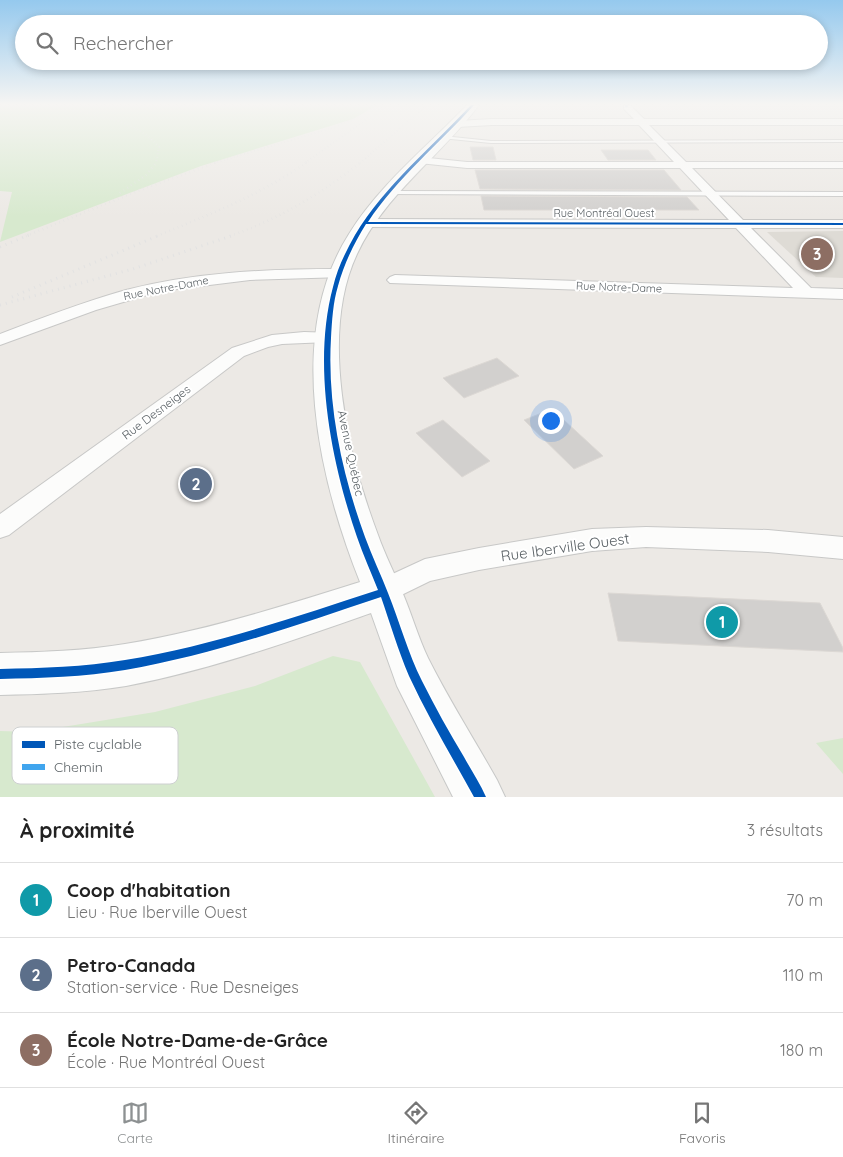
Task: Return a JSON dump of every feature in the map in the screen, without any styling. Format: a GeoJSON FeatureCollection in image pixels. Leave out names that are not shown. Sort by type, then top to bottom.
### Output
{"type":"FeatureCollection","features":[{"type":"Feature","properties":{"kind":"main road","name":"Avenue Québec"},"geometry":{"type":"LineString","coordinates":[[437,142],[387,193],[366,222],[346,256],[334,290],[328,338],[328,388],[332,424],[358,528],[412,671],[480,797]]}},
{"type":"Feature","properties":{"kind":"main road"},"geometry":{"type":"LineString","coordinates":[[0,674],[47,673],[124,665],[144,661],[231,642],[383,592]]}},
{"type":"Feature","properties":{"kind":"street"},"geometry":{"type":"LineString","coordinates":[[661,142],[807,292]]}},
{"type":"Feature","properties":{"kind":"street"},"geometry":{"type":"LineString","coordinates":[[419,160],[468,165],[843,161]]}},
{"type":"Feature","properties":{"kind":"street"},"geometry":{"type":"LineString","coordinates":[[682,163],[843,166]]}},
{"type":"Feature","properties":{"kind":"street","name":"Rue Montréal Ouest"},"geometry":{"type":"LineString","coordinates":[[366,222],[843,224]]}},
{"type":"Feature","properties":{"kind":"street","name":"Rue Notre-Dame"},"geometry":{"type":"LineString","coordinates":[[0,340],[103,302],[191,281],[259,275],[340,274]]}},
{"type":"Feature","properties":{"kind":"street","name":"Rue Notre-Dame"},"geometry":{"type":"LineString","coordinates":[[395,280],[843,294]]}},
{"type":"Feature","properties":{"kind":"street","name":"Rue Desneiges"},"geometry":{"type":"LineString","coordinates":[[0,528],[238,352],[256,344],[282,338],[328,338]]}},
{"type":"Feature","properties":{"kind":"street","name":"Rue Iberville Ouest"},"geometry":{"type":"LineString","coordinates":[[383,592],[425,571],[479,559],[592,540],[654,537],[768,541],[843,548]]}},
{"type":"Feature","properties":{"kind":"lane"},"geometry":{"type":"LineString","coordinates":[[387,193],[843,194]]}},
{"type":"Feature","properties":{"kind":"shaded area"},"geometry":{"type":"Polygon","coordinates":[[[843,231],[843,278],[816,277],[767,232],[843,231]]]}},
{"type":"Feature","properties":{"kind":"green space"},"geometry":{"type":"Polygon","coordinates":[[[0,142],[278,142],[201,166],[0,242],[12,192],[0,191],[0,142]]]}},
{"type":"Feature","properties":{"kind":"green space"},"geometry":{"type":"Polygon","coordinates":[[[333,656],[360,662],[435,797],[0,797],[0,731],[12,731],[12,784],[178,784],[178,727],[63,727],[155,712],[255,686],[333,656]]]}},
{"type":"Feature","properties":{"kind":"green space"},"geometry":{"type":"Polygon","coordinates":[[[843,738],[843,774],[816,743],[843,738]]]}},
{"type":"Feature","properties":{"kind":"building"},"geometry":{"type":"Polygon","coordinates":[[[470,147],[493,147],[496,160],[473,160],[470,147]]]}},
{"type":"Feature","properties":{"kind":"building"},"geometry":{"type":"Polygon","coordinates":[[[601,150],[648,150],[656,160],[608,160],[601,150]]]}},
{"type":"Feature","properties":{"kind":"building"},"geometry":{"type":"Polygon","coordinates":[[[475,170],[664,170],[681,190],[480,189],[475,170]]]}},
{"type":"Feature","properties":{"kind":"building"},"geometry":{"type":"Polygon","coordinates":[[[481,196],[687,197],[699,210],[484,210],[481,196]]]}},
{"type":"Feature","properties":{"kind":"building"},"geometry":{"type":"Polygon","coordinates":[[[497,358],[519,376],[464,398],[443,378],[497,358]]]}},
{"type":"Feature","properties":{"kind":"building"},"geometry":{"type":"Polygon","coordinates":[[[552,409],[603,456],[574,469],[524,420],[552,409]]]}},
{"type":"Feature","properties":{"kind":"building"},"geometry":{"type":"Polygon","coordinates":[[[443,420],[490,461],[462,477],[416,433],[443,420]]]}},
{"type":"Feature","properties":{"kind":"building"},"geometry":{"type":"Polygon","coordinates":[[[608,593],[820,603],[843,648],[843,652],[618,641],[608,593]]]}},
{"type":"Feature","properties":{"kind":"railway"},"geometry":{"type":"LineString","coordinates":[[154,142],[159,147],[156,163]]}},
{"type":"Feature","properties":{"kind":"railway"},"geometry":{"type":"LineString","coordinates":[[214,163],[284,142]]}},
{"type":"Feature","properties":{"kind":"railway"},"geometry":{"type":"LineString","coordinates":[[305,163],[334,142]]}},
{"type":"Feature","properties":{"kind":"railway"},"geometry":{"type":"LineString","coordinates":[[360,163],[384,142]]}},
{"type":"Feature","properties":{"kind":"railway"},"geometry":{"type":"LineString","coordinates":[[120,193],[146,175],[157,162]]}},
{"type":"Feature","properties":{"kind":"railway"},"geometry":{"type":"LineString","coordinates":[[26,236],[140,190],[218,162]]}},
{"type":"Feature","properties":{"kind":"railway"},"geometry":{"type":"LineString","coordinates":[[157,236],[253,194],[307,162]]}},
{"type":"Feature","properties":{"kind":"railway"},"geometry":{"type":"LineString","coordinates":[[230,236],[266,222],[299,205],[331,185],[361,162]]}},
{"type":"Feature","properties":{"kind":"railway"},"geometry":{"type":"LineString","coordinates":[[0,247],[29,235]]}},
{"type":"Feature","properties":{"kind":"railway"},"geometry":{"type":"LineString","coordinates":[[12,297],[160,235]]}},
{"type":"Feature","properties":{"kind":"railway"},"geometry":{"type":"LineString","coordinates":[[0,305],[133,269],[234,235]]}},
{"type":"Feature","properties":{"kind":"cycle path"},"geometry":{"type":"LineString","coordinates":[[437,142],[387,194],[358,234],[346,256],[335,287],[329,320],[328,392],[333,428],[348,498],[367,553],[412,671],[436,719],[480,797]]}},
{"type":"Feature","properties":{"kind":"cycle path"},"geometry":{"type":"LineString","coordinates":[[366,223],[843,224]]}},
{"type":"Feature","properties":{"kind":"cycle path"},"geometry":{"type":"LineString","coordinates":[[0,674],[48,673],[95,669],[159,658],[256,633],[383,592]]}},
{"type":"Feature","properties":{"kind":"place","name":"École Notre-Dame-de-Grâce"},"geometry":{"type":"Point","coordinates":[817,254]}},
{"type":"Feature","properties":{"kind":"place","name":"Petro-Canada"},"geometry":{"type":"Point","coordinates":[196,484]}},
{"type":"Feature","properties":{"kind":"place","name":"Coop d'habitation"},"geometry":{"type":"Point","coordinates":[722,622]}}]}
